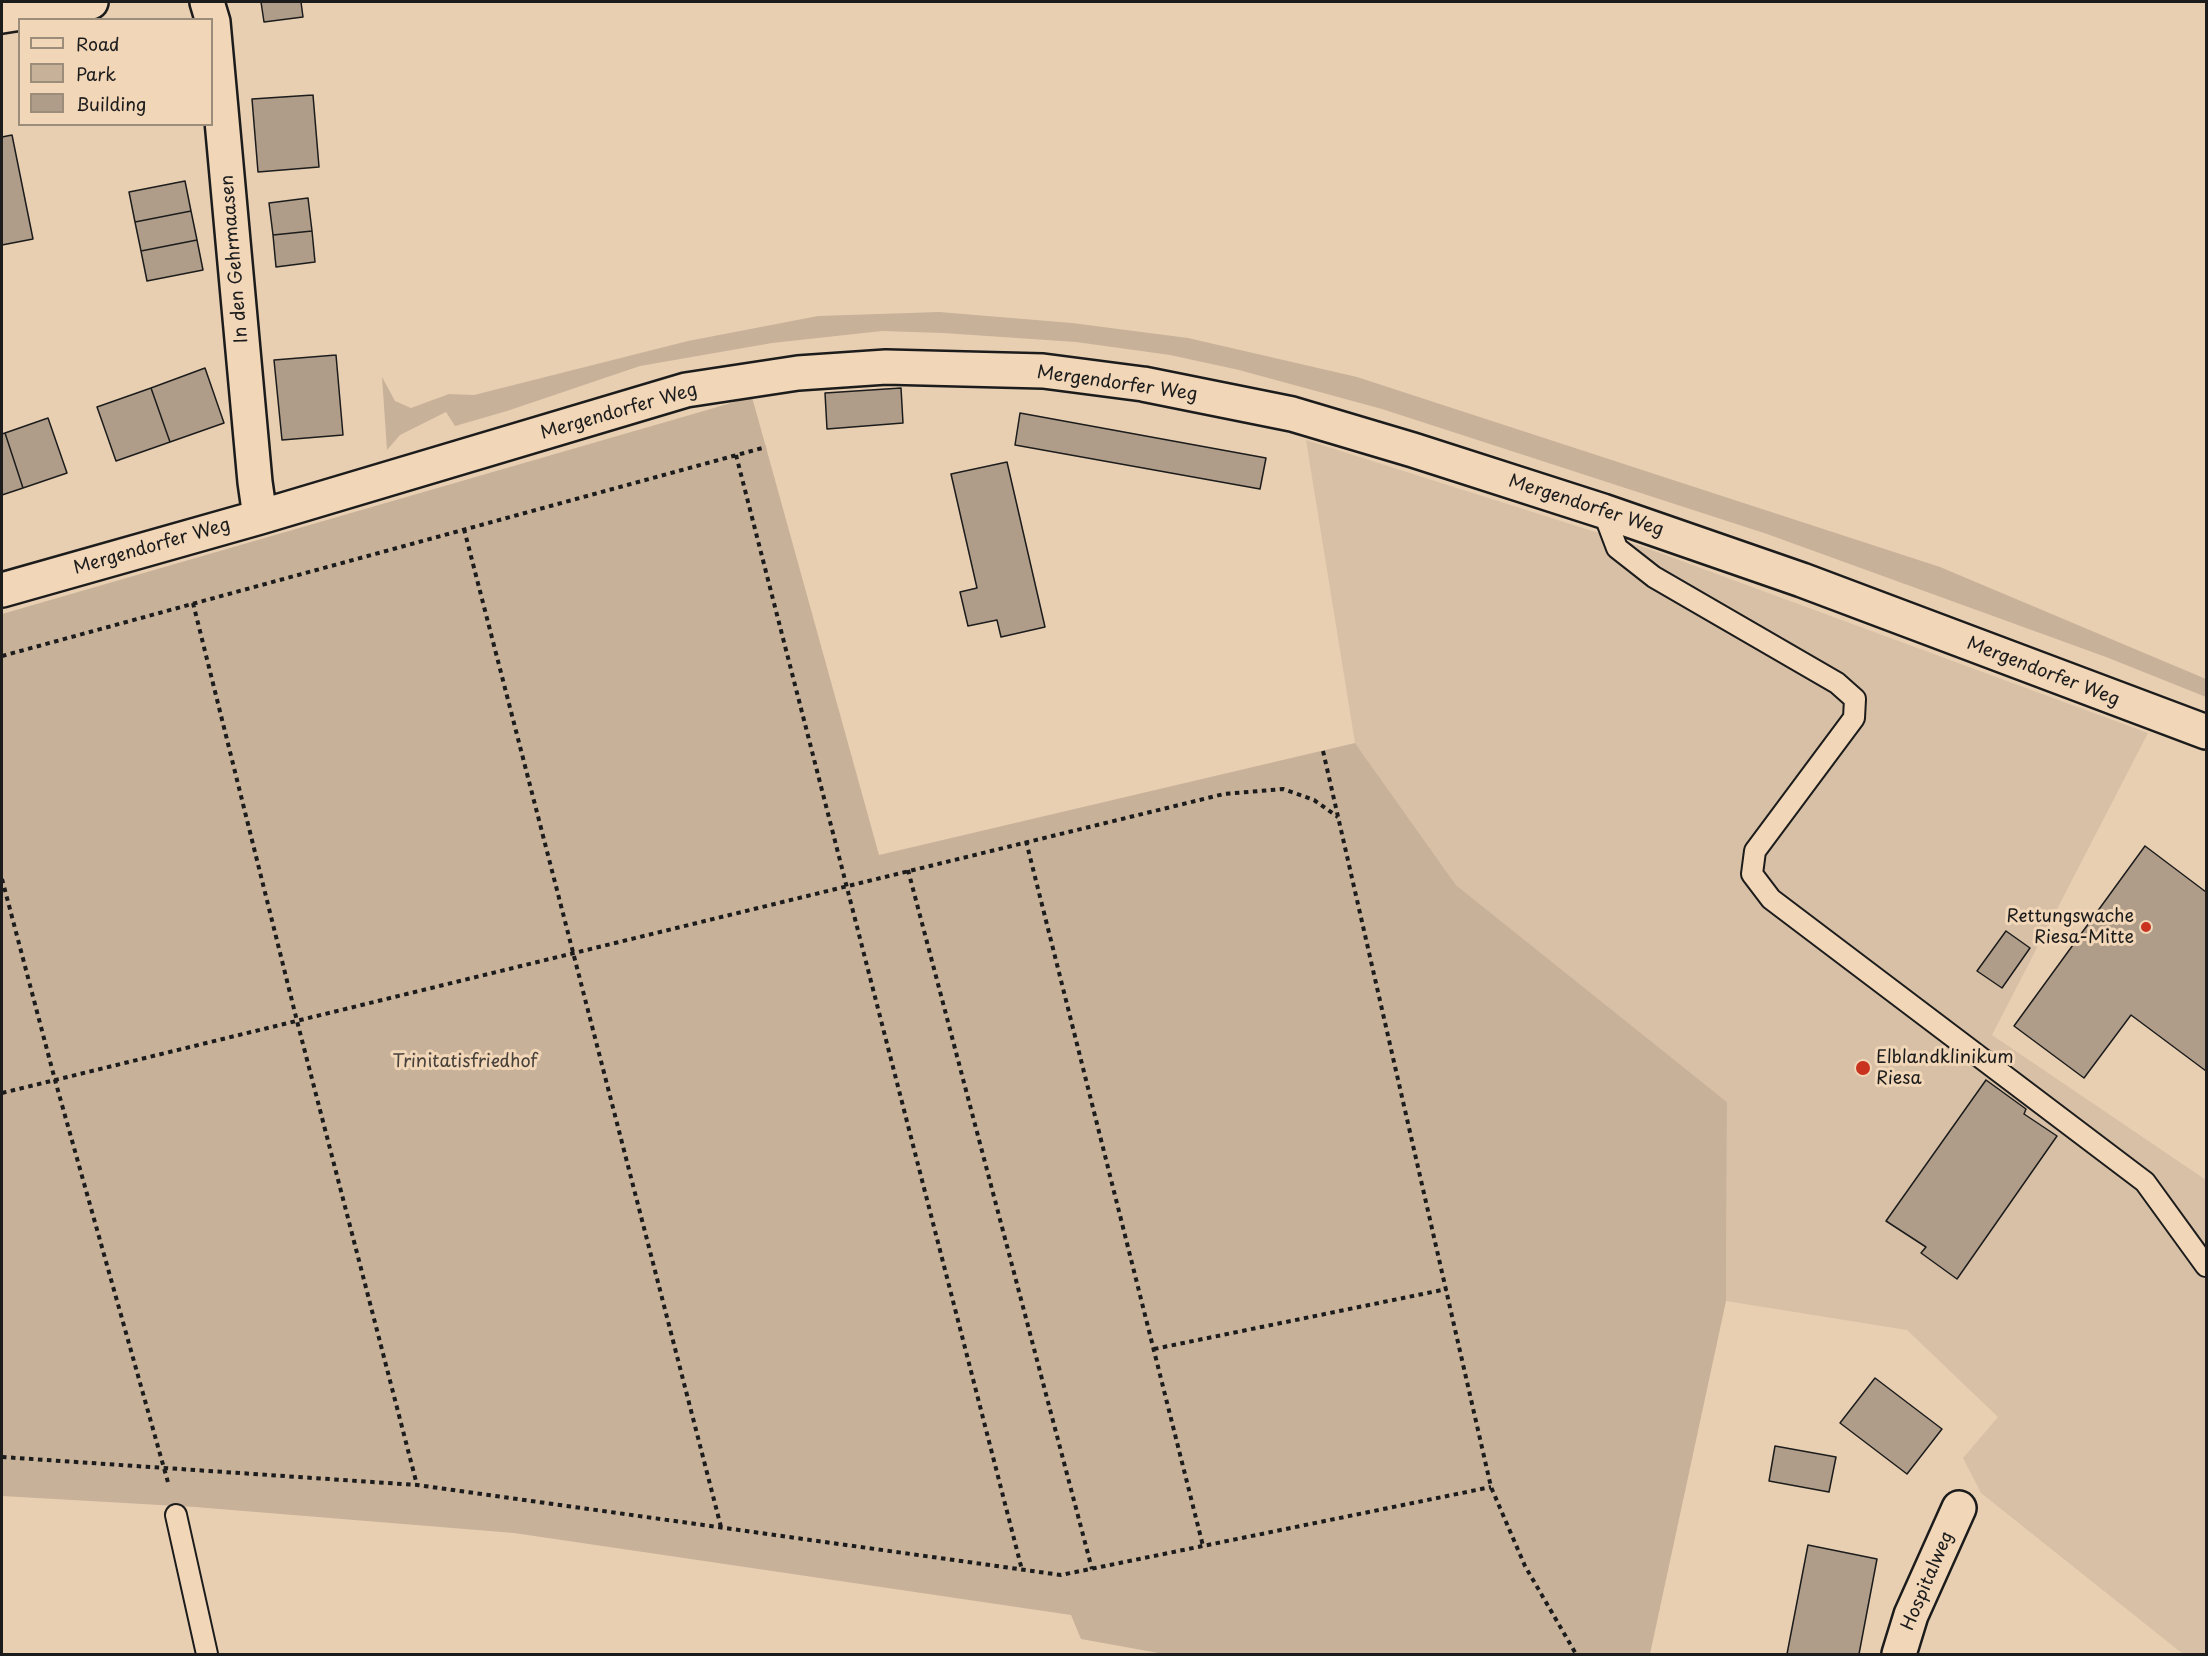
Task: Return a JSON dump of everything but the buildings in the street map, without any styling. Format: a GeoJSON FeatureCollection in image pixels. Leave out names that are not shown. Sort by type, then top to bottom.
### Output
{"type":"FeatureCollection","features":[{"type":"Feature","properties":{"kind":"street"},"geometry":{"type":"LineString","coordinates":[[2,16],[91,2]]}},
{"type":"Feature","properties":{"kind":"street","name":"In den Gehrmaasen"},"geometry":{"type":"LineString","coordinates":[[207,2],[212,18]]}},
{"type":"Feature","properties":{"kind":"street","name":"In den Gehrmaasen"},"geometry":{"type":"LineString","coordinates":[[213,22],[260,517]]}},
{"type":"Feature","properties":{"kind":"street","name":"Mergendorfer Weg"},"geometry":{"type":"LineString","coordinates":[[2,590],[260,517],[686,390],[798,373],[886,367],[1043,371],[1143,384],[1292,414],[1413,450],[1603,511],[1802,580],[2206,732]]}},
{"type":"Feature","properties":{"kind":"street","name":"Hospitalweg"},"geometry":{"type":"LineString","coordinates":[[1899,1654],[1911,1615],[1959,1508]]}},
{"type":"Feature","properties":{"kind":"lane"},"geometry":{"type":"LineString","coordinates":[[1603,511],[1617,548],[1654,577],[1837,683],[1855,699],[1854,718],[1755,851],[1752,874],[1771,899],[2145,1182],[2206,1266]]}},
{"type":"Feature","properties":{"kind":"lane"},"geometry":{"type":"LineString","coordinates":[[176,1515],[207,1654]]}},
{"type":"Feature","properties":{"kind":"path"},"geometry":{"type":"LineString","coordinates":[[2,656],[766,447]]}},
{"type":"Feature","properties":{"kind":"path"},"geometry":{"type":"LineString","coordinates":[[736,455],[1022,1570]]}},
{"type":"Feature","properties":{"kind":"path"},"geometry":{"type":"LineString","coordinates":[[464,529],[721,1527]]}},
{"type":"Feature","properties":{"kind":"path"},"geometry":{"type":"LineString","coordinates":[[193,603],[297,1022],[417,1485]]}},
{"type":"Feature","properties":{"kind":"path"},"geometry":{"type":"LineString","coordinates":[[1323,751],[1491,1487],[1525,1566],[1576,1654]]}},
{"type":"Feature","properties":{"kind":"path"},"geometry":{"type":"LineString","coordinates":[[2,1093],[1224,794],[1283,789],[1314,800],[1338,817]]}},
{"type":"Feature","properties":{"kind":"path"},"geometry":{"type":"LineString","coordinates":[[1026,841],[1203,1546]]}},
{"type":"Feature","properties":{"kind":"path"},"geometry":{"type":"LineString","coordinates":[[908,870],[1092,1569]]}},
{"type":"Feature","properties":{"kind":"path"},"geometry":{"type":"LineString","coordinates":[[2,879],[55,1080],[176,1515]]}},
{"type":"Feature","properties":{"kind":"path"},"geometry":{"type":"LineString","coordinates":[[1154,1349],[1447,1289]]}},
{"type":"Feature","properties":{"kind":"path"},"geometry":{"type":"LineString","coordinates":[[2,1457],[417,1485],[1061,1575],[1491,1487]]}},
{"type":"Feature","properties":{"kind":"shaded area","name":"Elblandklinikum Riesa"},"geometry":{"type":"Polygon","coordinates":[[[1306,440],[1649,549],[2148,733],[1992,1035],[2206,1180],[2206,1654],[2183,1654],[1981,1493],[1963,1458],[1998,1417],[1907,1330],[1726,1301],[1727,1102],[1456,885],[1355,743],[1306,440]]]}},
{"type":"Feature","properties":{"kind":"green space"},"geometry":{"type":"Polygon","coordinates":[[[939,312],[1072,323],[1188,338],[1357,377],[1940,567],[2206,679],[2206,697],[2106,657],[1767,534],[1382,409],[1239,370],[1170,355],[1076,342],[882,331],[772,343],[640,366],[455,426],[446,412],[400,435],[387,450],[382,377],[395,401],[411,408],[449,394],[474,395],[688,341],[818,316],[939,312]]]}},
{"type":"Feature","properties":{"kind":"green space","name":"Trinitatisfriedhof"},"geometry":{"type":"Polygon","coordinates":[[[752,397],[879,855],[1355,743],[1456,885],[1727,1102],[1726,1301],[1650,1654],[1164,1654],[1081,1639],[1071,1615],[514,1533],[195,1507],[2,1496],[2,614],[752,397]]]}},
{"type":"Feature","properties":{"kind":"place","name":"Rettungswache Riesa-Mitte"},"geometry":{"type":"Point","coordinates":[2146,927]}},
{"type":"Feature","properties":{"kind":"place","name":"Elblandklinikum Riesa"},"geometry":{"type":"Point","coordinates":[1863,1068]}}]}
